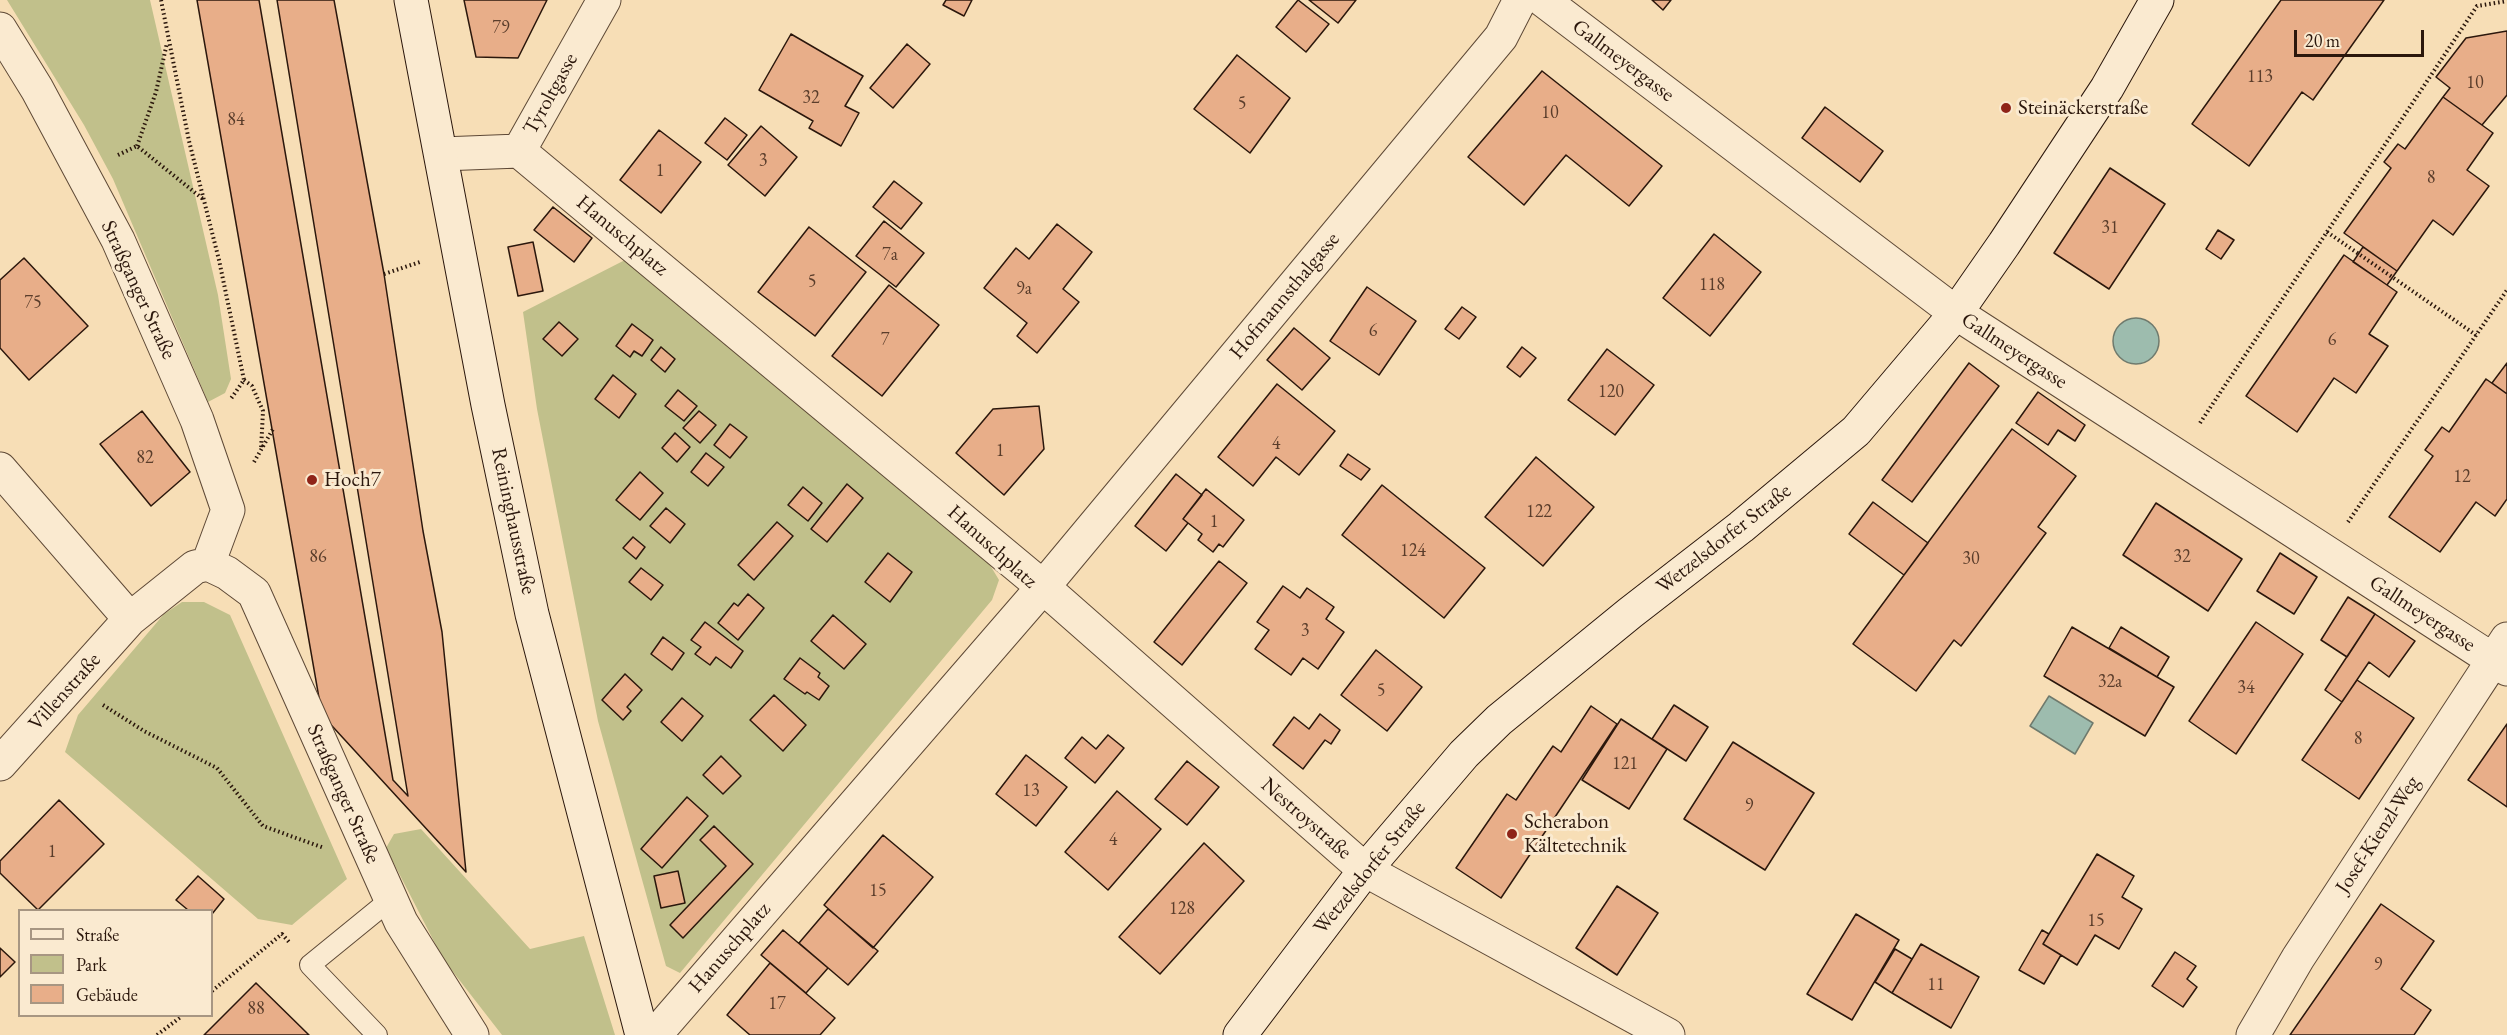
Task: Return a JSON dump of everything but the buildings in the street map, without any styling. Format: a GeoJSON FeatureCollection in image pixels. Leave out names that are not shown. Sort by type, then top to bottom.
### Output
{"type":"FeatureCollection","features":[{"type":"Feature","properties":{"kind":"street","name":"Reininghausstraße"},"geometry":{"type":"LineString","coordinates":[[411,0],[488,405],[532,614],[642,1035]]}},
{"type":"Feature","properties":{"kind":"street","name":"Tyroltgasse"},"geometry":{"type":"LineString","coordinates":[[442,154],[519,151],[604,0]]}},
{"type":"Feature","properties":{"kind":"street","name":"Hofmannsthalgasse"},"geometry":{"type":"LineString","coordinates":[[1043,587],[1502,37],[1520,0]]}},
{"type":"Feature","properties":{"kind":"street","name":"Gallmeyergasse"},"geometry":{"type":"LineString","coordinates":[[1543,0],[1956,314],[2328,552],[2502,656]]}},
{"type":"Feature","properties":{"kind":"street","name":"Wetzelsdorfer Straße"},"geometry":{"type":"LineString","coordinates":[[1240,1035],[1365,870],[1464,754],[1499,720],[1630,613],[1741,527],[1856,431],[1956,314],[2059,164],[2157,0]]}},
{"type":"Feature","properties":{"kind":"street","name":"Straßganger Straße"},"geometry":{"type":"LineString","coordinates":[[0,29],[37,89],[118,240],[203,437],[228,510],[208,564],[227,573],[254,593],[401,922],[472,1035]]}},
{"type":"Feature","properties":{"kind":"street","name":"Hanuschplatz"},"geometry":{"type":"LineString","coordinates":[[519,151],[1043,587],[655,1035]]}},
{"type":"Feature","properties":{"kind":"street"},"geometry":{"type":"LineString","coordinates":[[0,469],[130,619],[195,567],[208,564]]}},
{"type":"Feature","properties":{"kind":"street","name":"Nestroystraße"},"geometry":{"type":"LineString","coordinates":[[1043,587],[1365,870],[1668,1035]]}},
{"type":"Feature","properties":{"kind":"street","name":"Villenstraße"},"geometry":{"type":"LineString","coordinates":[[0,764],[130,619]]}},
{"type":"Feature","properties":{"kind":"street","name":"Josef-Kienzl-Weg"},"geometry":{"type":"LineString","coordinates":[[2253,1035],[2298,958],[2502,656]]}},
{"type":"Feature","properties":{"kind":"lane"},"geometry":{"type":"LineString","coordinates":[[377,1035],[310,964],[391,899]]}},
{"type":"Feature","properties":{"kind":"path"},"geometry":{"type":"LineString","coordinates":[[161,0],[244,380],[252,386],[263,411],[261,451]]}},
{"type":"Feature","properties":{"kind":"path"},"geometry":{"type":"LineString","coordinates":[[2178,456],[2477,6],[2507,1]]}},
{"type":"Feature","properties":{"kind":"path"},"geometry":{"type":"LineString","coordinates":[[81,172],[137,146],[156,92],[168,40]]}},
{"type":"Feature","properties":{"kind":"path"},"geometry":{"type":"LineString","coordinates":[[137,146],[204,200]]}},
{"type":"Feature","properties":{"kind":"path"},"geometry":{"type":"LineString","coordinates":[[2327,232],[2476,335]]}},
{"type":"Feature","properties":{"kind":"path"},"geometry":{"type":"LineString","coordinates":[[2328,552],[2507,290]]}},
{"type":"Feature","properties":{"kind":"path"},"geometry":{"type":"LineString","coordinates":[[203,437],[244,380]]}},
{"type":"Feature","properties":{"kind":"path"},"geometry":{"type":"LineString","coordinates":[[75,683],[144,732],[217,768],[263,826],[324,848],[359,829]]}},
{"type":"Feature","properties":{"kind":"path"},"geometry":{"type":"LineString","coordinates":[[213,990],[282,934],[310,964]]}},
{"type":"Feature","properties":{"kind":"path"},"geometry":{"type":"LineString","coordinates":[[157,1035],[181,1017]]}},
{"type":"Feature","properties":{"kind":"green space"},"geometry":{"type":"Polygon","coordinates":[[[7,0],[150,0],[218,295],[231,379],[225,393],[208,402],[113,179],[84,125],[7,0]]]}},
{"type":"Feature","properties":{"kind":"green space"},"geometry":{"type":"Polygon","coordinates":[[[625,260],[990,565],[999,580],[992,600],[680,973],[666,966],[598,721],[537,409],[523,312],[625,260]]]}},
{"type":"Feature","properties":{"kind":"green space"},"geometry":{"type":"Polygon","coordinates":[[[182,602],[204,602],[230,615],[347,879],[292,925],[258,919],[65,752],[78,715],[164,614],[182,602]]]}},
{"type":"Feature","properties":{"kind":"green space"},"geometry":{"type":"Polygon","coordinates":[[[421,829],[530,949],[584,936],[615,1035],[502,1035],[443,959],[386,848],[394,834],[421,829]]]}},
{"type":"Feature","properties":{"kind":"shaded area"},"geometry":{"type":"Polygon","coordinates":[[[2141,318],[2153,324],[2158,332],[2158,350],[2153,358],[2145,363],[2131,364],[2119,358],[2114,350],[2113,336],[2119,324],[2127,319],[2141,318]]]}},
{"type":"Feature","properties":{"kind":"shaded area"},"geometry":{"type":"Polygon","coordinates":[[[2049,696],[2093,723],[2075,754],[2030,726],[2049,696]]]}},
{"type":"Feature","properties":{"kind":"place","name":"Steinäckerstraße"},"geometry":{"type":"Point","coordinates":[2006,108]}},
{"type":"Feature","properties":{"kind":"place","name":"Hoch7"},"geometry":{"type":"Point","coordinates":[312,480]}},
{"type":"Feature","properties":{"kind":"place","name":"Scherabon Kältetechnik"},"geometry":{"type":"Point","coordinates":[1512,834]}}]}
